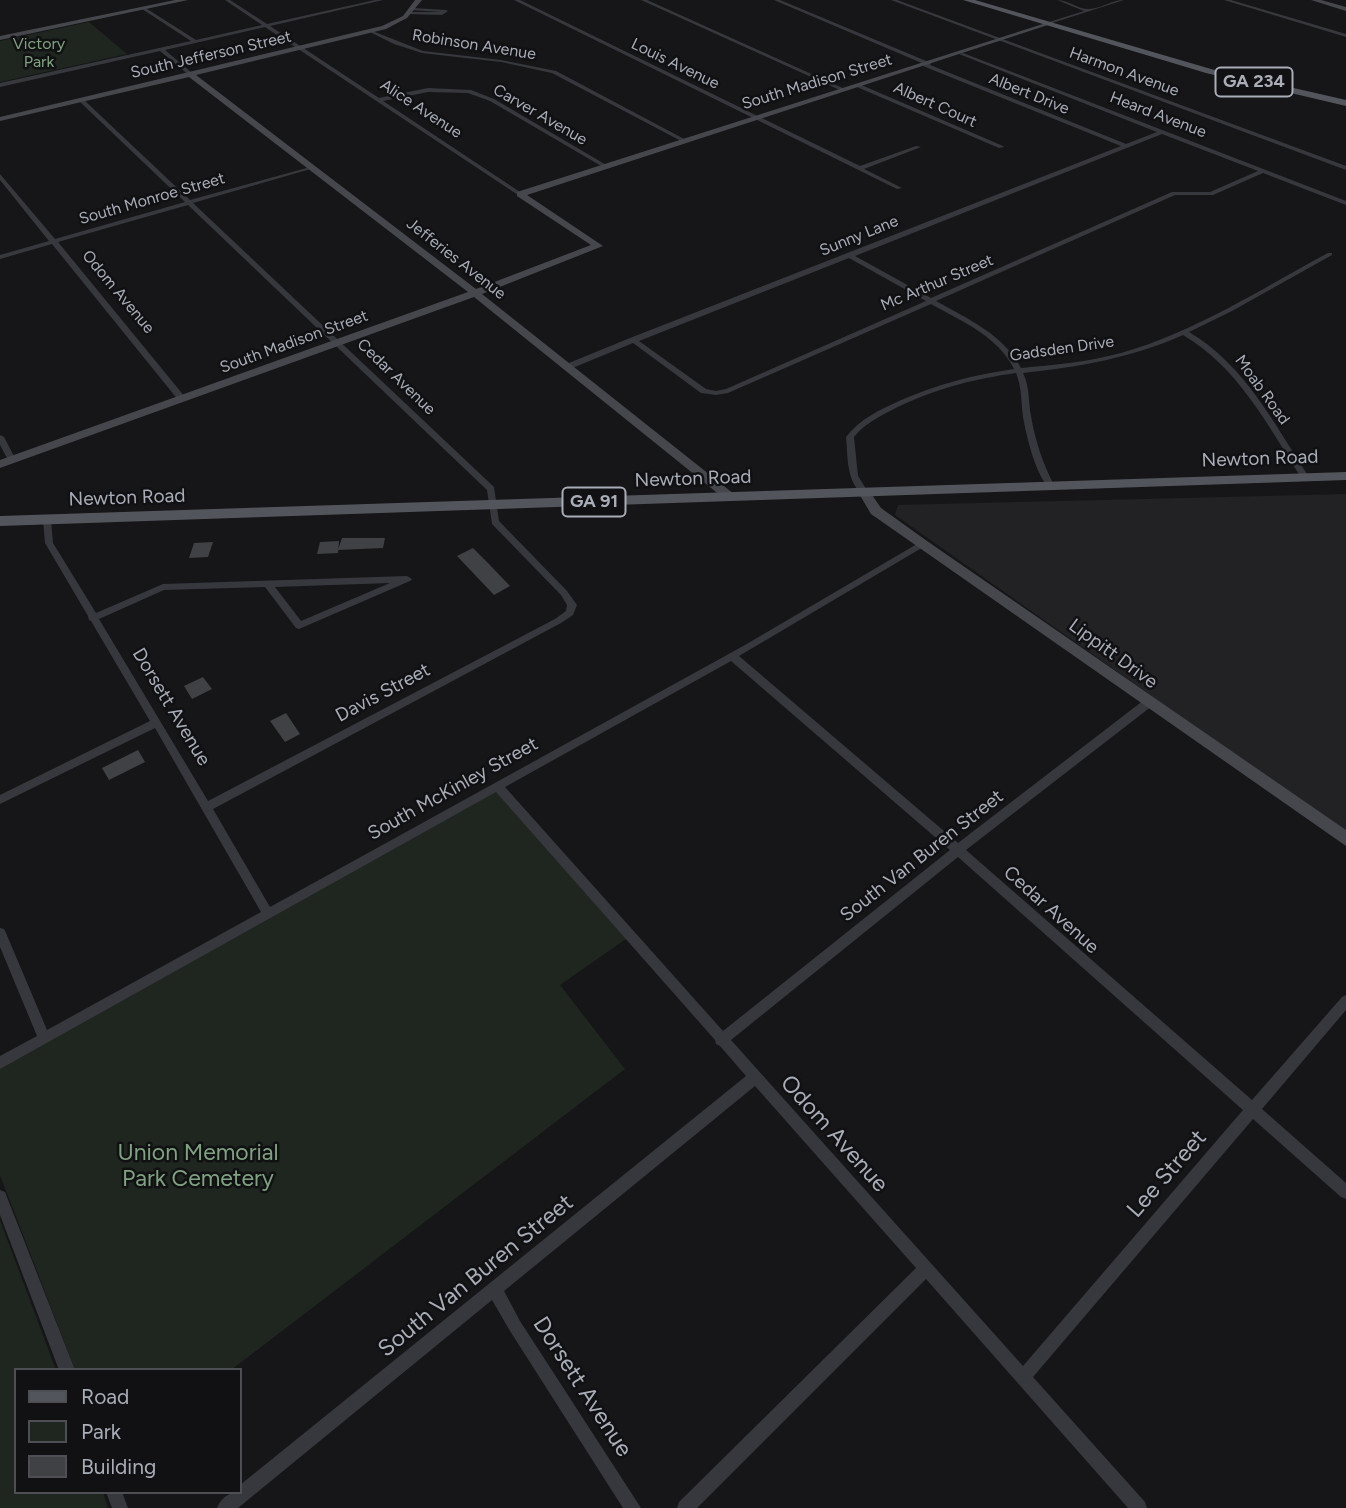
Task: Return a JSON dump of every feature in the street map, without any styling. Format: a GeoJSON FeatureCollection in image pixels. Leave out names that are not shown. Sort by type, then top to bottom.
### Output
{"type":"FeatureCollection","features":[{"type":"Feature","properties":{"kind":"main road","name":"GA 234"},"geometry":{"type":"LineString","coordinates":[[967,0],[1209,71],[1346,103]]}},
{"type":"Feature","properties":{"kind":"main road","name":"Newton Road"},"geometry":{"type":"LineString","coordinates":[[0,522],[1346,476]]}},
{"type":"Feature","properties":{"kind":"street"},"geometry":{"type":"LineString","coordinates":[[0,38],[185,0]]}},
{"type":"Feature","properties":{"kind":"street","name":"Alice Avenue"},"geometry":{"type":"LineString","coordinates":[[227,0],[598,246]]}},
{"type":"Feature","properties":{"kind":"street"},"geometry":{"type":"LineString","coordinates":[[0,85],[381,0]]}},
{"type":"Feature","properties":{"kind":"street","name":"South Jefferson Street"},"geometry":{"type":"LineString","coordinates":[[0,120],[372,31],[396,23],[419,0]]}},
{"type":"Feature","properties":{"kind":"street","name":"Louis Avenue"},"geometry":{"type":"LineString","coordinates":[[516,0],[899,188]]}},
{"type":"Feature","properties":{"kind":"street"},"geometry":{"type":"LineString","coordinates":[[643,0],[844,90]]}},
{"type":"Feature","properties":{"kind":"street"},"geometry":{"type":"LineString","coordinates":[[776,0],[927,65]]}},
{"type":"Feature","properties":{"kind":"street","name":"Harmon Avenue"},"geometry":{"type":"LineString","coordinates":[[893,0],[1346,168]]}},
{"type":"Feature","properties":{"kind":"street"},"geometry":{"type":"LineString","coordinates":[[1059,0],[1089,11]]}},
{"type":"Feature","properties":{"kind":"street","name":"South Madison Street"},"geometry":{"type":"LineString","coordinates":[[520,194],[1122,0]]}},
{"type":"Feature","properties":{"kind":"street"},"geometry":{"type":"LineString","coordinates":[[1226,0],[1346,36]]}},
{"type":"Feature","properties":{"kind":"street"},"geometry":{"type":"LineString","coordinates":[[1314,0],[1346,9]]}},
{"type":"Feature","properties":{"kind":"street"},"geometry":{"type":"LineString","coordinates":[[1074,5],[1086,1]]}},
{"type":"Feature","properties":{"kind":"street"},"geometry":{"type":"LineString","coordinates":[[144,8],[194,41]]}},
{"type":"Feature","properties":{"kind":"street"},"geometry":{"type":"LineString","coordinates":[[410,11],[446,12],[439,14],[410,11]]}},
{"type":"Feature","properties":{"kind":"street","name":"Robinson Avenue"},"geometry":{"type":"LineString","coordinates":[[372,31],[422,52],[501,61],[554,72],[685,141]]}},
{"type":"Feature","properties":{"kind":"street","name":"Jefferies Avenue"},"geometry":{"type":"LineString","coordinates":[[161,49],[475,293],[730,497]]}},
{"type":"Feature","properties":{"kind":"street","name":"Heard Avenue"},"geometry":{"type":"LineString","coordinates":[[961,54],[1346,203]]}},
{"type":"Feature","properties":{"kind":"street","name":"Albert Drive"},"geometry":{"type":"LineString","coordinates":[[927,65],[1125,146]]}},
{"type":"Feature","properties":{"kind":"street","name":"Albert Court"},"geometry":{"type":"LineString","coordinates":[[859,86],[1001,147]]}},
{"type":"Feature","properties":{"kind":"street","name":"Carver Avenue"},"geometry":{"type":"LineString","coordinates":[[379,100],[428,90],[470,92],[492,100],[605,166]]}},
{"type":"Feature","properties":{"kind":"street","name":"Cedar Avenue"},"geometry":{"type":"LineString","coordinates":[[81,100],[491,489],[495,522],[564,593],[572,606]]}},
{"type":"Feature","properties":{"kind":"street","name":"Sunny Lane"},"geometry":{"type":"LineString","coordinates":[[567,367],[1162,132]]}},
{"type":"Feature","properties":{"kind":"street"},"geometry":{"type":"LineString","coordinates":[[858,169],[918,148]]}},
{"type":"Feature","properties":{"kind":"street","name":"South Monroe Street"},"geometry":{"type":"LineString","coordinates":[[0,257],[312,167]]}},
{"type":"Feature","properties":{"kind":"street","name":"Mc Arthur Street"},"geometry":{"type":"LineString","coordinates":[[634,340],[704,391],[728,391],[1174,193],[1211,194],[1262,171]]}},
{"type":"Feature","properties":{"kind":"street","name":"Odom Avenue"},"geometry":{"type":"LineString","coordinates":[[0,177],[182,399]]}},
{"type":"Feature","properties":{"kind":"street","name":"South Madison Street"},"geometry":{"type":"LineString","coordinates":[[6,462],[598,246]]}},
{"type":"Feature","properties":{"kind":"street","name":"Gadsden Drive"},"geometry":{"type":"LineString","coordinates":[[864,492],[854,476],[850,452],[849,437],[858,426],[951,381],[986,374],[1102,360],[1145,348],[1183,332],[1330,254]]}},
{"type":"Feature","properties":{"kind":"street"},"geometry":{"type":"LineString","coordinates":[[849,255],[992,337],[1011,356],[1024,383],[1027,418],[1050,485]]}},
{"type":"Feature","properties":{"kind":"street","name":"Moab Road"},"geometry":{"type":"LineString","coordinates":[[1183,332],[1197,338],[1220,356],[1306,477]]}},
{"type":"Feature","properties":{"kind":"street"},"geometry":{"type":"LineString","coordinates":[[0,438],[6,462]]}},
{"type":"Feature","properties":{"kind":"street","name":"Lippitt Drive"},"geometry":{"type":"LineString","coordinates":[[864,492],[876,511],[1346,839]]}},
{"type":"Feature","properties":{"kind":"street","name":"Dorsett Avenue"},"geometry":{"type":"LineString","coordinates":[[47,520],[49,543],[268,914]]}},
{"type":"Feature","properties":{"kind":"street","name":"South McKinley Street"},"geometry":{"type":"LineString","coordinates":[[0,1063],[732,656],[922,544]]}},
{"type":"Feature","properties":{"kind":"street"},"geometry":{"type":"LineString","coordinates":[[92,618],[163,587],[268,583],[407,579],[299,626],[268,583]]}},
{"type":"Feature","properties":{"kind":"street","name":"Davis Street"},"geometry":{"type":"LineString","coordinates":[[205,808],[558,621],[570,613],[572,606]]}},
{"type":"Feature","properties":{"kind":"street","name":"Cedar Avenue"},"geometry":{"type":"LineString","coordinates":[[732,656],[958,850],[1346,1192]]}},
{"type":"Feature","properties":{"kind":"street","name":"South Van Buren Street"},"geometry":{"type":"LineString","coordinates":[[721,1040],[958,850],[1149,703]]}},
{"type":"Feature","properties":{"kind":"street"},"geometry":{"type":"LineString","coordinates":[[0,800],[155,723]]}},
{"type":"Feature","properties":{"kind":"street","name":"Odom Avenue"},"geometry":{"type":"LineString","coordinates":[[498,786],[1139,1508]]}},
{"type":"Feature","properties":{"kind":"street"},"geometry":{"type":"LineString","coordinates":[[0,933],[44,1038]]}},
{"type":"Feature","properties":{"kind":"street","name":"Lee Street"},"geometry":{"type":"LineString","coordinates":[[1022,1378],[1251,1108],[1346,1001]]}},
{"type":"Feature","properties":{"kind":"street","name":"South Van Buren Street"},"geometry":{"type":"LineString","coordinates":[[225,1508],[754,1077]]}},
{"type":"Feature","properties":{"kind":"street"},"geometry":{"type":"LineString","coordinates":[[0,1197],[66,1368]]}},
{"type":"Feature","properties":{"kind":"street"},"geometry":{"type":"LineString","coordinates":[[685,1508],[926,1269]]}},
{"type":"Feature","properties":{"kind":"street","name":"Dorsett Avenue"},"geometry":{"type":"LineString","coordinates":[[495,1290],[515,1326],[633,1508]]}},
{"type":"Feature","properties":{"kind":"shaded area"},"geometry":{"type":"Polygon","coordinates":[[[1346,494],[1346,833],[895,515],[898,505],[1346,494]]]}},
{"type":"Feature","properties":{"kind":"green space","name":"Victory Park"},"geometry":{"type":"Polygon","coordinates":[[[89,22],[127,54],[0,82],[0,41],[89,22]]]}},
{"type":"Feature","properties":{"kind":"green space","name":"Union Memorial Park Cemetery"},"geometry":{"type":"Polygon","coordinates":[[[497,791],[626,939],[560,985],[625,1069],[234,1368],[74,1368],[0,1175],[0,1068],[497,791]]]}},
{"type":"Feature","properties":{"kind":"green space"},"geometry":{"type":"Polygon","coordinates":[[[0,1220],[55,1368],[14,1368],[14,1494],[104,1494],[108,1508],[0,1508],[0,1220]]]}},
{"type":"Feature","properties":{"kind":"building"},"geometry":{"type":"Polygon","coordinates":[[[342,538],[385,538],[383,548],[338,550],[342,538]]]}},
{"type":"Feature","properties":{"kind":"building"},"geometry":{"type":"Polygon","coordinates":[[[339,541],[338,553],[317,554],[320,542],[339,541]]]}},
{"type":"Feature","properties":{"kind":"building"},"geometry":{"type":"Polygon","coordinates":[[[213,542],[208,557],[189,558],[194,543],[213,542]]]}},
{"type":"Feature","properties":{"kind":"building"},"geometry":{"type":"Polygon","coordinates":[[[473,548],[510,586],[494,595],[457,556],[473,548]]]}},
{"type":"Feature","properties":{"kind":"building"},"geometry":{"type":"Polygon","coordinates":[[[203,677],[212,689],[192,699],[184,686],[203,677]]]}},
{"type":"Feature","properties":{"kind":"building"},"geometry":{"type":"Polygon","coordinates":[[[286,713],[300,734],[285,742],[270,721],[286,713]]]}},
{"type":"Feature","properties":{"kind":"building"},"geometry":{"type":"Polygon","coordinates":[[[138,750],[145,762],[109,780],[102,768],[138,750]]]}}]}
